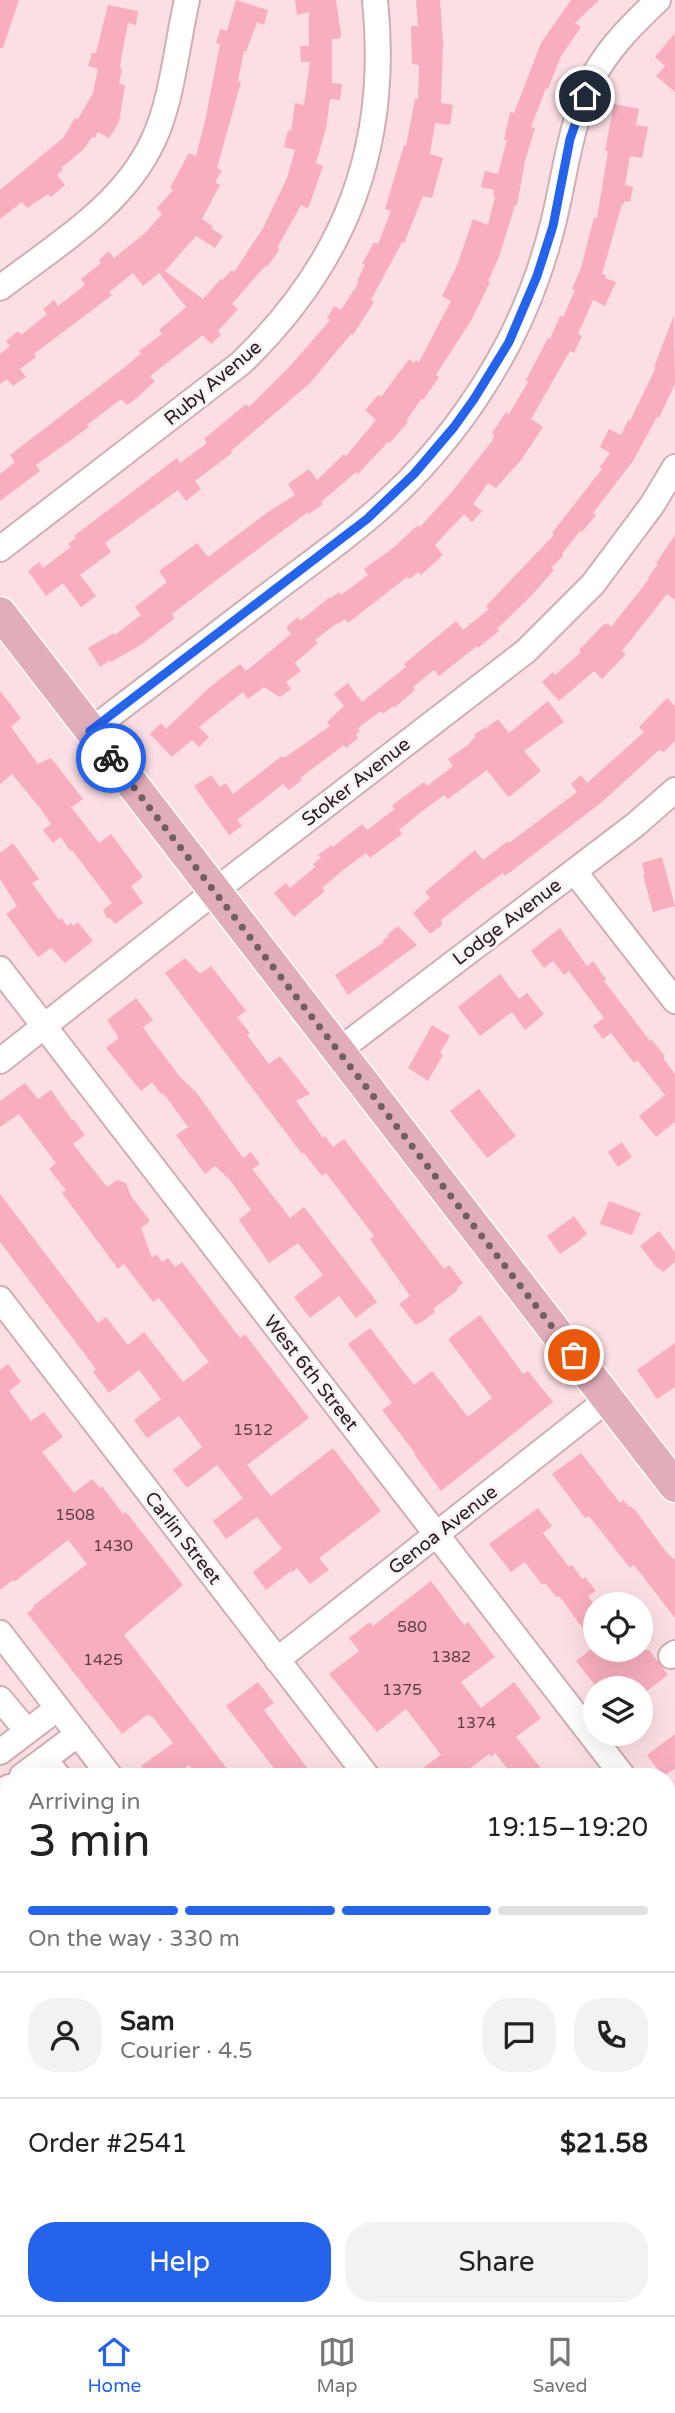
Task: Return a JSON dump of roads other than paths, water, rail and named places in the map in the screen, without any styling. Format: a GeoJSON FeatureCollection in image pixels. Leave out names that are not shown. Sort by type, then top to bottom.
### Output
{"type":"FeatureCollection","features":[{"type":"Feature","properties":{"kind":"main road"},"geometry":{"type":"LineString","coordinates":[[0,614],[675,1486]]}},
{"type":"Feature","properties":{"kind":"street"},"geometry":{"type":"LineString","coordinates":[[0,288],[106,206],[138,168],[162,118],[187,0]]}},
{"type":"Feature","properties":{"kind":"street","name":"Ruby Avenue"},"geometry":{"type":"LineString","coordinates":[[0,549],[241,363],[267,338],[317,273],[350,207],[371,139],[379,64],[375,0]]}},
{"type":"Feature","properties":{"kind":"street"},"geometry":{"type":"LineString","coordinates":[[90,731],[367,519],[414,474],[454,427],[492,372],[522,315],[553,226],[576,118],[596,73],[608,52],[658,0]]}},
{"type":"Feature","properties":{"kind":"street","name":"Stoker Avenue"},"geometry":{"type":"LineString","coordinates":[[0,1061],[526,651],[556,623],[613,559],[653,505],[675,467]]}},
{"type":"Feature","properties":{"kind":"street","name":"Lodge Avenue"},"geometry":{"type":"LineString","coordinates":[[338,1051],[574,871],[675,790]]}},
{"type":"Feature","properties":{"kind":"street"},"geometry":{"type":"LineString","coordinates":[[574,871],[675,1001]]}},
{"type":"Feature","properties":{"kind":"street","name":"West 6th Street"},"geometry":{"type":"LineString","coordinates":[[0,969],[617,1768]]}},
{"type":"Feature","properties":{"kind":"street","name":"Carlin Street"},"geometry":{"type":"LineString","coordinates":[[0,1299],[361,1768]]}},
{"type":"Feature","properties":{"kind":"street","name":"Genoa Avenue"},"geometry":{"type":"LineString","coordinates":[[277,1660],[608,1399]]}},
{"type":"Feature","properties":{"kind":"street"},"geometry":{"type":"LineString","coordinates":[[0,1633],[104,1768]]}},
{"type":"Feature","properties":{"kind":"street"},"geometry":{"type":"LineString","coordinates":[[0,1699],[27,1731]]}},
{"type":"Feature","properties":{"kind":"street"},"geometry":{"type":"LineString","coordinates":[[0,1752],[58,1708]]}},
{"type":"Feature","properties":{"kind":"street"},"geometry":{"type":"LineString","coordinates":[[52,1768],[78,1734]]}}]}
